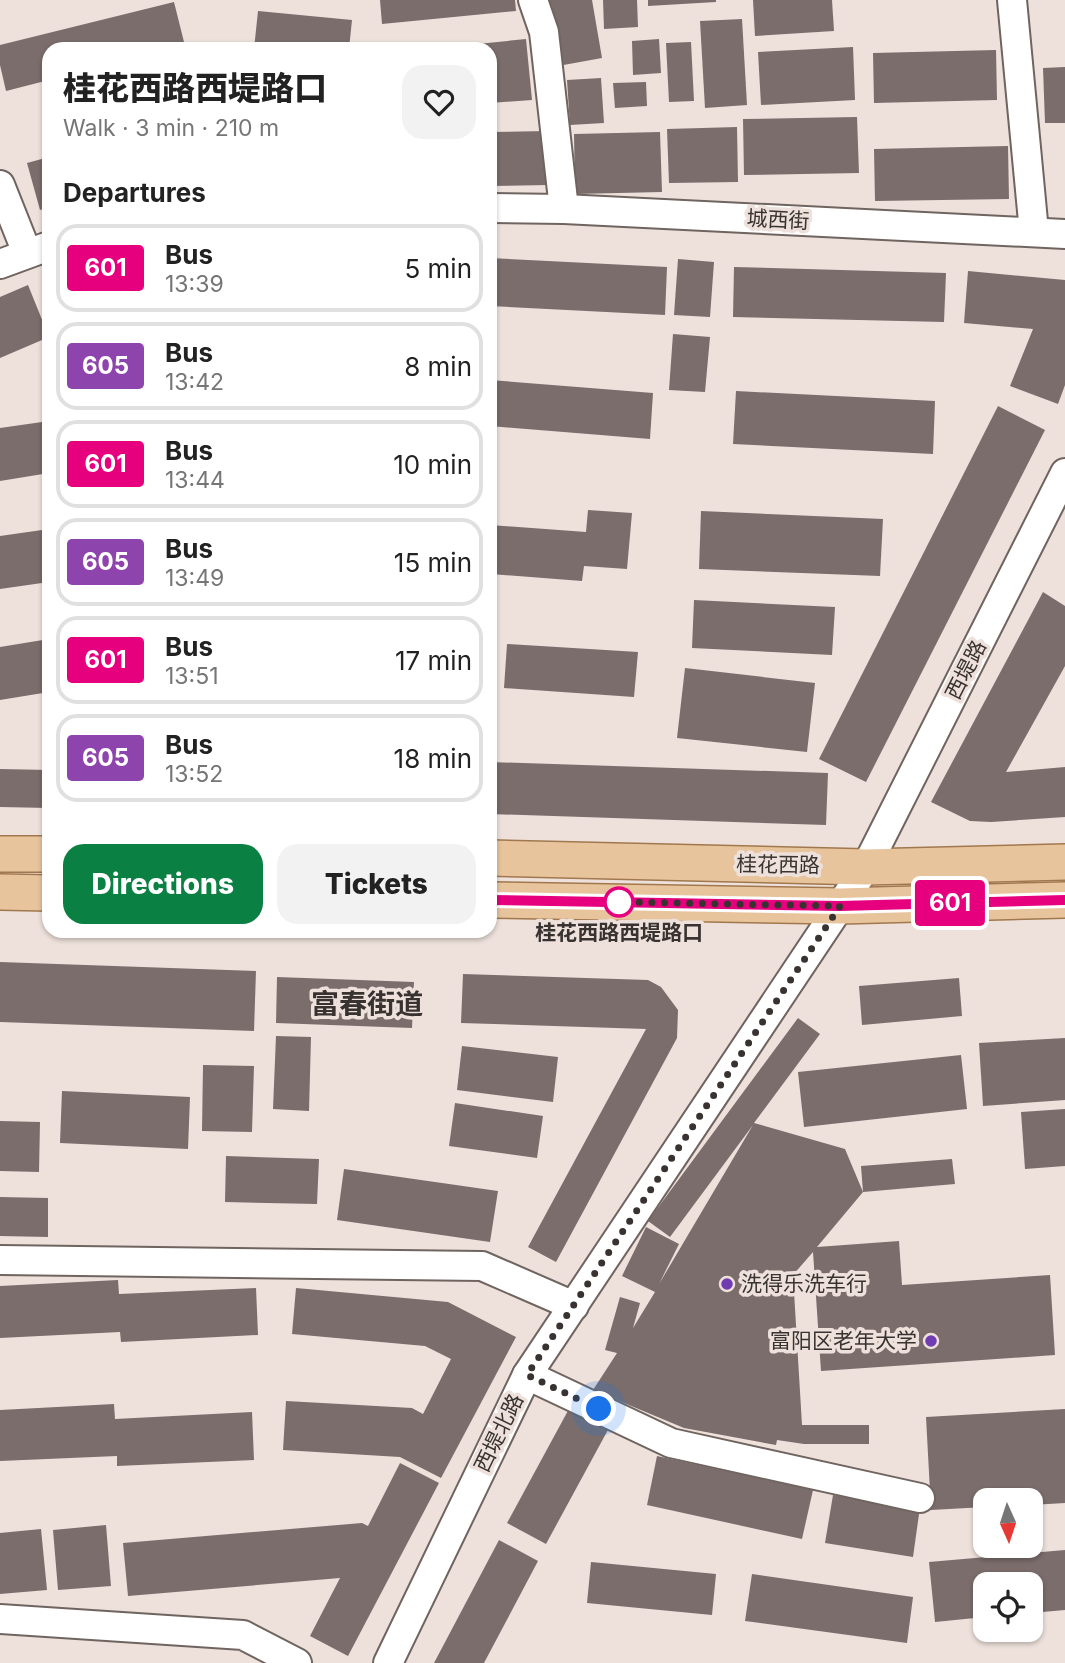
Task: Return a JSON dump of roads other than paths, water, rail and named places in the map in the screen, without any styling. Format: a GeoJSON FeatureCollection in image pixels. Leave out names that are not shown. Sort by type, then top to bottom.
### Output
{"type":"FeatureCollection","features":[{"type":"Feature","properties":{"kind":"main road"},"geometry":{"type":"LineString","coordinates":[[0,854],[42,854]]}},
{"type":"Feature","properties":{"kind":"main road","name":"桂花西路"},"geometry":{"type":"LineString","coordinates":[[497,858],[866,867],[1065,862]]}},
{"type":"Feature","properties":{"kind":"main road"},"geometry":{"type":"LineString","coordinates":[[0,892],[42,892]]}},
{"type":"Feature","properties":{"kind":"main road","name":"桂花西路"},"geometry":{"type":"LineString","coordinates":[[497,900],[840,906],[1065,900]]}},
{"type":"Feature","properties":{"kind":"street"},"geometry":{"type":"LineString","coordinates":[[533,0],[544,32],[564,209]]}},
{"type":"Feature","properties":{"kind":"street"},"geometry":{"type":"LineString","coordinates":[[1012,0],[1034,232]]}},
{"type":"Feature","properties":{"kind":"street"},"geometry":{"type":"LineString","coordinates":[[0,184],[38,250],[0,264]]}},
{"type":"Feature","properties":{"kind":"street","name":"城西街"},"geometry":{"type":"LineString","coordinates":[[497,208],[564,209],[1065,234]]}},
{"type":"Feature","properties":{"kind":"street","name":"西堤路"},"geometry":{"type":"LineString","coordinates":[[866,867],[1065,473]]}},
{"type":"Feature","properties":{"kind":"street","name":"西堤北路"},"geometry":{"type":"LineString","coordinates":[[388,1663],[527,1375],[866,867]]}},
{"type":"Feature","properties":{"kind":"street"},"geometry":{"type":"LineString","coordinates":[[0,1261],[482,1266],[574,1306]]}},
{"type":"Feature","properties":{"kind":"street"},"geometry":{"type":"LineString","coordinates":[[527,1375],[671,1443],[920,1498]]}},
{"type":"Feature","properties":{"kind":"street"},"geometry":{"type":"LineString","coordinates":[[0,1619],[243,1635],[297,1663]]}},
{"type":"Feature","properties":{"kind":"place","name":"桂花西路西堤路口"},"geometry":{"type":"Point","coordinates":[619,902]}},
{"type":"Feature","properties":{"kind":"place","name":"洗得乐洗车行"},"geometry":{"type":"Point","coordinates":[727,1284]}},
{"type":"Feature","properties":{"kind":"place","name":"富阳区老年大学"},"geometry":{"type":"Point","coordinates":[931,1341]}},
{"type":"Feature","properties":{"kind":"district","name":"富春街道"},"geometry":{"type":"Point","coordinates":[367,1004]}}]}
